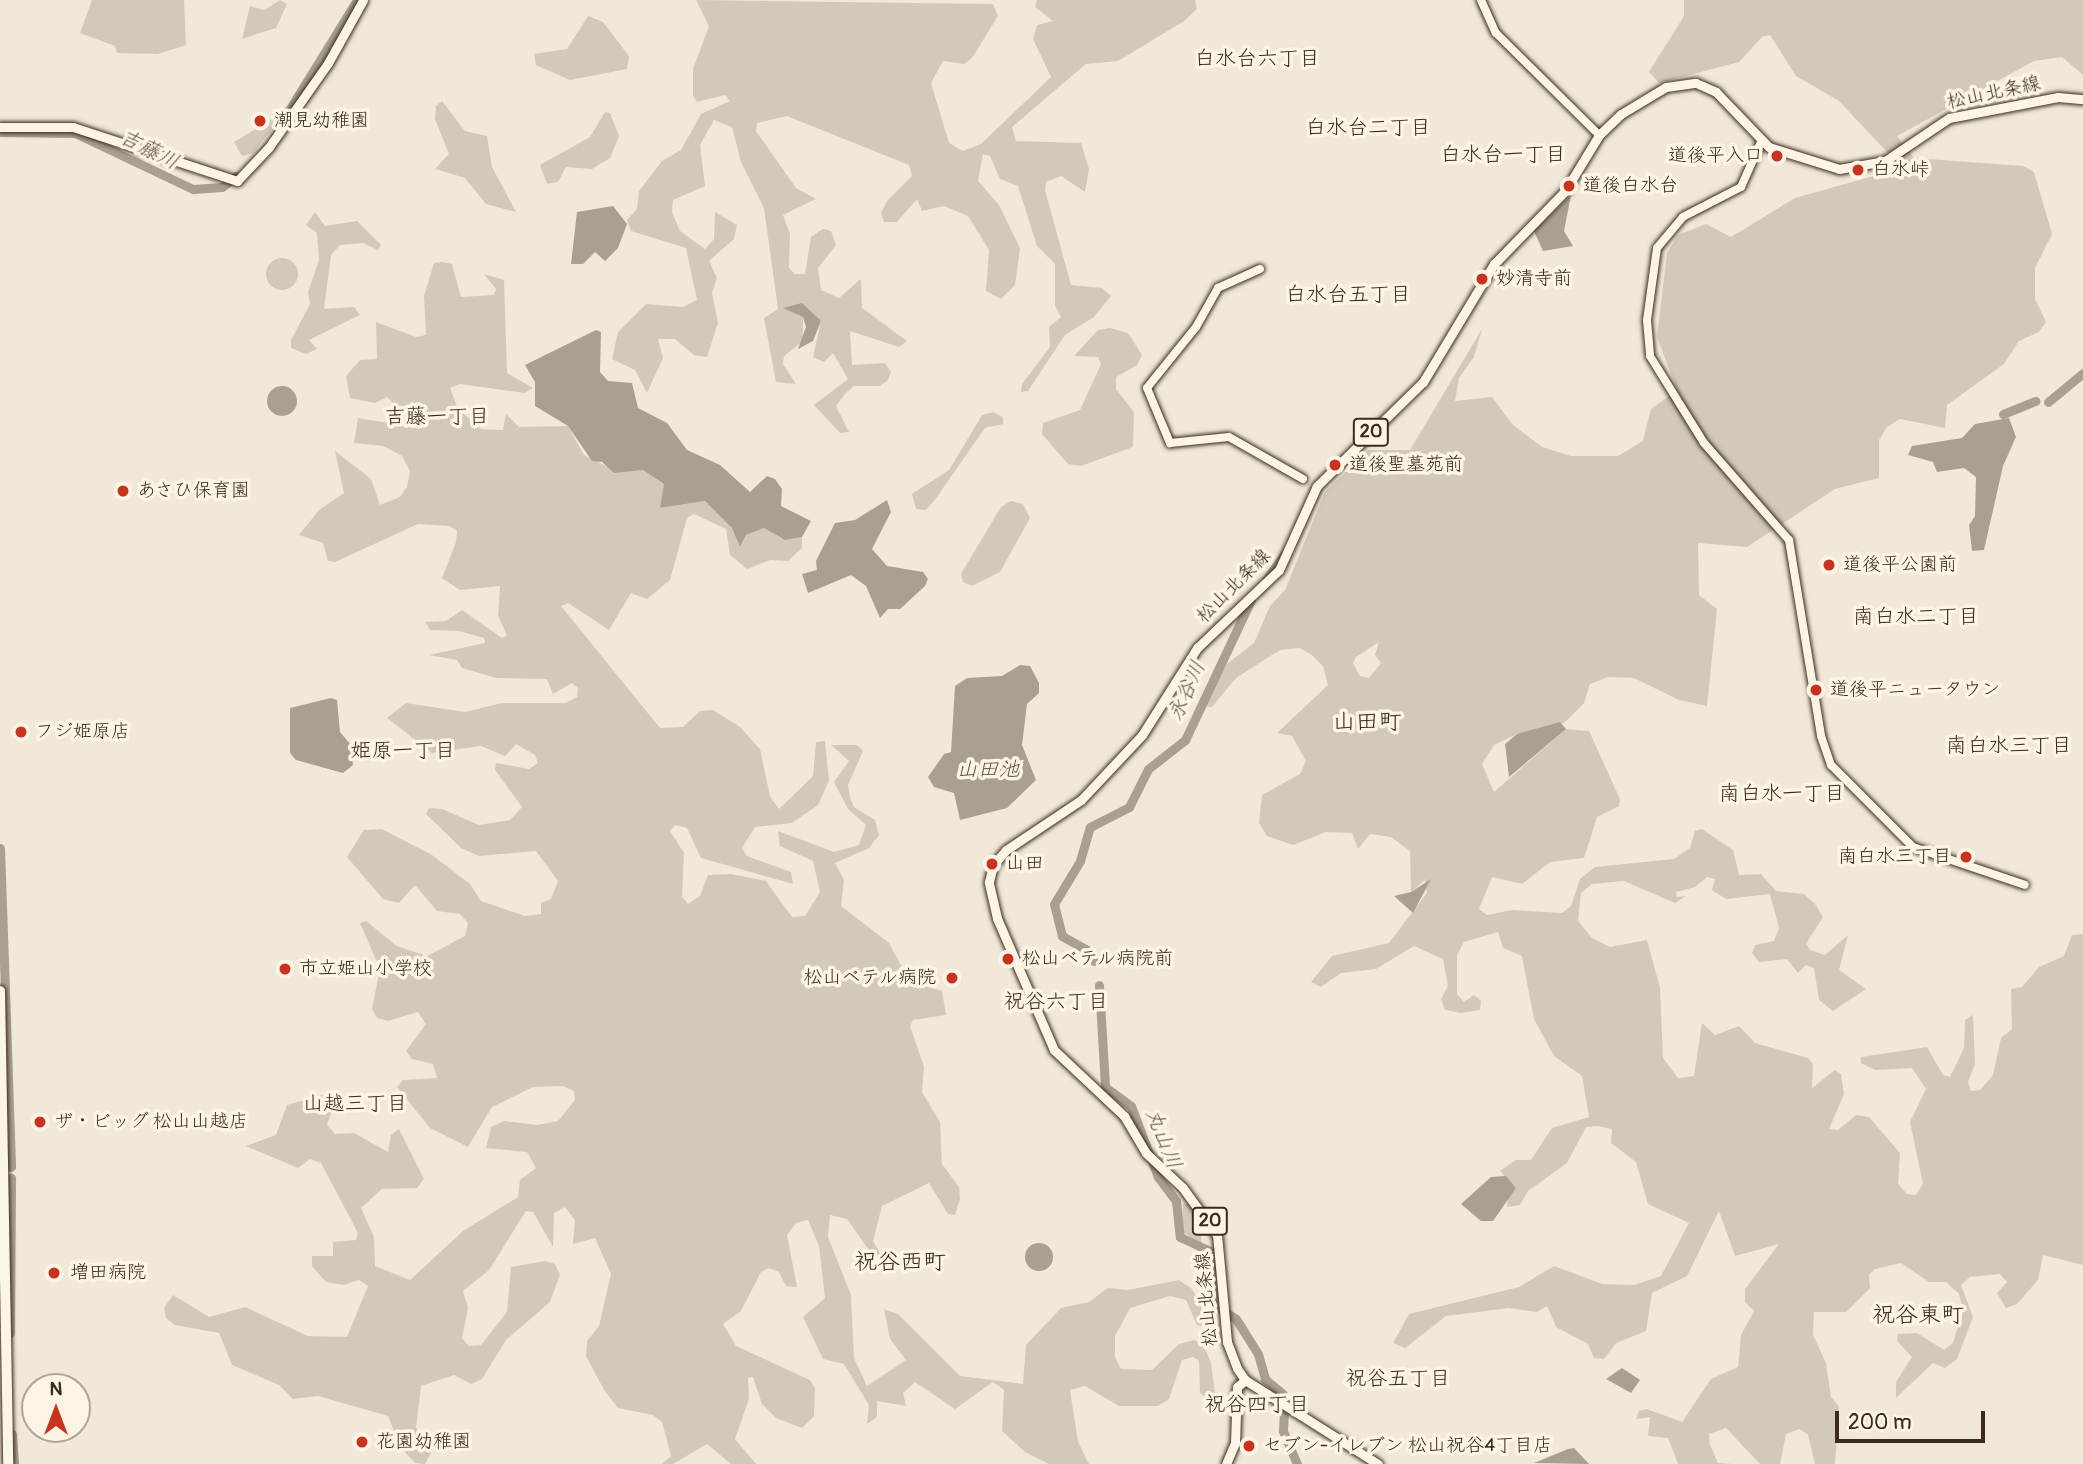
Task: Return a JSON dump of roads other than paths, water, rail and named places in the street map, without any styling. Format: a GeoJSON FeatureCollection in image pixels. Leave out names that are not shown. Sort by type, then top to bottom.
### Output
{"type":"FeatureCollection","features":[{"type":"Feature","properties":{"kind":"highway"},"geometry":{"type":"LineString","coordinates":[[0,991],[8,1464]]}},
{"type":"Feature","properties":{"kind":"main road"},"geometry":{"type":"LineString","coordinates":[[0,127],[73,127],[229,182],[269,147],[328,63],[363,0]]}},
{"type":"Feature","properties":{"kind":"main road","name":"松山北条線"},"geometry":{"type":"LineString","coordinates":[[1378,1464],[1245,1380],[1229,1353],[1221,1245],[1211,1222],[1147,1153],[1124,1116],[1054,1050],[997,918],[989,882],[993,865],[1006,849],[1091,790],[1151,724],[1197,648],[1279,570],[1317,486],[1423,382],[1494,264],[1564,191],[1599,135],[1634,105],[1686,82],[1716,92],[1761,142],[1823,166],[1866,167],[1885,161],[1949,118],[2058,97],[2083,99]]}},
{"type":"Feature","properties":{"kind":"main road"},"geometry":{"type":"LineString","coordinates":[[1226,1464],[1235,1443],[1237,1387],[1245,1380]]}},
{"type":"Feature","properties":{"kind":"street"},"geometry":{"type":"LineString","coordinates":[[1481,0],[1496,33],[1599,135]]}},
{"type":"Feature","properties":{"kind":"street"},"geometry":{"type":"LineString","coordinates":[[1761,142],[1741,187],[1684,217],[1657,248],[1647,320],[1650,356],[1704,443],[1790,540],[1821,736],[1831,765],[1913,846],[2025,886]]}},
{"type":"Feature","properties":{"kind":"street"},"geometry":{"type":"LineString","coordinates":[[1260,269],[1218,288],[1196,327],[1147,388],[1170,443],[1229,437],[1303,479]]}},
{"type":"Feature","properties":{"kind":"water"},"geometry":{"type":"Polygon","coordinates":[[[1571,195],[1564,231],[1573,246],[1543,251],[1534,231],[1571,195]]]}},
{"type":"Feature","properties":{"kind":"water"},"geometry":{"type":"Polygon","coordinates":[[[613,206],[627,224],[618,248],[605,261],[595,252],[583,264],[571,264],[577,212],[613,206]]]}},
{"type":"Feature","properties":{"kind":"water"},"geometry":{"type":"Polygon","coordinates":[[[802,303],[821,321],[813,341],[798,349],[806,327],[803,317],[783,308],[802,303]]]}},
{"type":"Feature","properties":{"kind":"water"},"geometry":{"type":"Polygon","coordinates":[[[596,330],[601,332],[600,372],[608,381],[632,383],[638,408],[667,423],[687,450],[720,465],[750,492],[767,476],[775,479],[782,489],[781,506],[811,521],[802,537],[785,540],[764,528],[746,535],[740,547],[732,528],[705,501],[660,508],[664,484],[643,470],[614,473],[602,462],[592,461],[568,426],[535,406],[535,382],[525,365],[596,330]]]}},
{"type":"Feature","properties":{"kind":"water"},"geometry":{"type":"Polygon","coordinates":[[[282,386],[288,387],[296,395],[296,407],[288,415],[282,416],[276,415],[268,407],[267,401],[268,395],[276,387],[282,386]]]}},
{"type":"Feature","properties":{"kind":"water"},"geometry":{"type":"Polygon","coordinates":[[[2009,418],[2016,437],[2003,466],[1984,550],[1972,551],[1969,525],[1975,516],[1976,477],[1964,468],[1937,472],[1933,462],[1908,455],[1912,446],[1962,438],[1975,424],[2009,418]]]}},
{"type":"Feature","properties":{"kind":"water"},"geometry":{"type":"Polygon","coordinates":[[[887,500],[891,512],[872,549],[887,566],[923,572],[928,579],[925,586],[900,609],[888,609],[880,618],[866,586],[851,575],[808,593],[802,574],[817,570],[816,561],[835,523],[855,520],[887,500]]]}},
{"type":"Feature","properties":{"kind":"water","name":"山田池"},"geometry":{"type":"Polygon","coordinates":[[[1020,665],[1030,666],[1039,683],[1039,693],[1027,704],[1022,745],[1036,780],[1007,808],[960,820],[954,793],[934,787],[928,777],[944,754],[951,752],[955,686],[967,678],[1002,676],[1020,665]]]}},
{"type":"Feature","properties":{"kind":"water"},"geometry":{"type":"Polygon","coordinates":[[[331,698],[337,700],[340,732],[350,744],[353,765],[343,773],[296,760],[290,753],[290,708],[331,698]]]}},
{"type":"Feature","properties":{"kind":"water"},"geometry":{"type":"Polygon","coordinates":[[[1560,722],[1566,729],[1509,777],[1505,744],[1517,734],[1560,722]]]}},
{"type":"Feature","properties":{"kind":"water"},"geometry":{"type":"Polygon","coordinates":[[[1431,879],[1413,913],[1394,896],[1411,892],[1431,879]]]}},
{"type":"Feature","properties":{"kind":"water"},"geometry":{"type":"Polygon","coordinates":[[[1506,1176],[1516,1188],[1493,1221],[1481,1221],[1461,1204],[1491,1177],[1506,1176]]]}},
{"type":"Feature","properties":{"kind":"water"},"geometry":{"type":"Polygon","coordinates":[[[1039,1243],[1049,1247],[1053,1257],[1049,1267],[1039,1271],[1029,1267],[1025,1257],[1029,1247],[1039,1243]]]}},
{"type":"Feature","properties":{"kind":"water"},"geometry":{"type":"Polygon","coordinates":[[[1622,1368],[1640,1380],[1631,1393],[1606,1379],[1622,1368]]]}},
{"type":"Feature","properties":{"kind":"water"},"geometry":{"type":"Polygon","coordinates":[[[1574,1448],[1589,1464],[1534,1463],[1568,1449],[1574,1448]]]}},
{"type":"Feature","properties":{"kind":"waterway","name":"吉藤川"},"geometry":{"type":"LineString","coordinates":[[281,123],[357,0]]}},
{"type":"Feature","properties":{"kind":"waterway","name":"吉藤川"},"geometry":{"type":"LineString","coordinates":[[0,132],[75,133],[193,189],[222,187],[236,176]]}},
{"type":"Feature","properties":{"kind":"waterway"},"geometry":{"type":"LineString","coordinates":[[2048,402],[2083,373]]}},
{"type":"Feature","properties":{"kind":"waterway"},"geometry":{"type":"LineString","coordinates":[[2003,414],[2036,401]]}},
{"type":"Feature","properties":{"kind":"waterway","name":"永谷川"},"geometry":{"type":"LineString","coordinates":[[1266,580],[1284,554]]}},
{"type":"Feature","properties":{"kind":"waterway","name":"永谷川"},"geometry":{"type":"LineString","coordinates":[[1094,961],[1089,951],[1062,936],[1054,904],[1080,861],[1090,827],[1129,807],[1148,769],[1185,740],[1251,600]]}},
{"type":"Feature","properties":{"kind":"waterway"},"geometry":{"type":"LineString","coordinates":[[0,848],[11,1167]]}},
{"type":"Feature","properties":{"kind":"waterway","name":"丸山川"},"geometry":{"type":"LineString","coordinates":[[1099,985],[1105,1087],[1131,1106],[1158,1177],[1176,1201],[1180,1237],[1212,1252],[1217,1307],[1236,1319],[1258,1354],[1265,1379],[1283,1394]]}},
{"type":"Feature","properties":{"kind":"waterway"},"geometry":{"type":"LineString","coordinates":[[10,1333],[11,1178]]}},
{"type":"Feature","properties":{"kind":"waterway","name":"丸山川"},"geometry":{"type":"LineString","coordinates":[[1284,1411],[1283,1431],[1297,1464]]}},
{"type":"Feature","properties":{"kind":"waterway"},"geometry":{"type":"LineString","coordinates":[[12,1434],[14,1464]]}},
{"type":"Feature","properties":{"kind":"place","name":"潮見幼稚園"},"geometry":{"type":"Point","coordinates":[260,121]}},
{"type":"Feature","properties":{"kind":"place","name":"道後平入口"},"geometry":{"type":"Point","coordinates":[1777,156]}},
{"type":"Feature","properties":{"kind":"place","name":"白水峠"},"geometry":{"type":"Point","coordinates":[1858,170]}},
{"type":"Feature","properties":{"kind":"place","name":"道後白水台"},"geometry":{"type":"Point","coordinates":[1569,186]}},
{"type":"Feature","properties":{"kind":"place","name":"妙清寺前"},"geometry":{"type":"Point","coordinates":[1482,279]}},
{"type":"Feature","properties":{"kind":"place","name":"道後聖墓苑前"},"geometry":{"type":"Point","coordinates":[1335,465]}},
{"type":"Feature","properties":{"kind":"place","name":"あさひ保育園"},"geometry":{"type":"Point","coordinates":[123,491]}},
{"type":"Feature","properties":{"kind":"place","name":"道後平公園前"},"geometry":{"type":"Point","coordinates":[1829,565]}},
{"type":"Feature","properties":{"kind":"place","name":"道後平ニュータウン"},"geometry":{"type":"Point","coordinates":[1816,690]}},
{"type":"Feature","properties":{"kind":"place","name":"フジ姫原店"},"geometry":{"type":"Point","coordinates":[21,732]}},
{"type":"Feature","properties":{"kind":"place","name":"南白水三丁目"},"geometry":{"type":"Point","coordinates":[1966,857]}},
{"type":"Feature","properties":{"kind":"place","name":"山田"},"geometry":{"type":"Point","coordinates":[992,864]}},
{"type":"Feature","properties":{"kind":"place","name":"松山ベテル病院前"},"geometry":{"type":"Point","coordinates":[1008,959]}},
{"type":"Feature","properties":{"kind":"place","name":"市立姫山小学校"},"geometry":{"type":"Point","coordinates":[285,969]}},
{"type":"Feature","properties":{"kind":"place","name":"松山ベテル病院"},"geometry":{"type":"Point","coordinates":[952,978]}},
{"type":"Feature","properties":{"kind":"place","name":"ザ・ビッグ 松山山越店"},"geometry":{"type":"Point","coordinates":[40,1122]}},
{"type":"Feature","properties":{"kind":"place","name":"増田病院"},"geometry":{"type":"Point","coordinates":[54,1273]}},
{"type":"Feature","properties":{"kind":"place","name":"花園幼稚園"},"geometry":{"type":"Point","coordinates":[362,1442]}},
{"type":"Feature","properties":{"kind":"place","name":"セブン-イレブン 松山祝谷4丁目店"},"geometry":{"type":"Point","coordinates":[1249,1446]}},
{"type":"Feature","properties":{"kind":"district","name":"白水台六丁目"},"geometry":{"type":"Point","coordinates":[1257,59]}},
{"type":"Feature","properties":{"kind":"district","name":"白水台二丁目"},"geometry":{"type":"Point","coordinates":[1368,128]}},
{"type":"Feature","properties":{"kind":"district","name":"白水台一丁目"},"geometry":{"type":"Point","coordinates":[1503,155]}},
{"type":"Feature","properties":{"kind":"district","name":"白水台五丁目"},"geometry":{"type":"Point","coordinates":[1348,295]}},
{"type":"Feature","properties":{"kind":"district","name":"吉藤一丁目"},"geometry":{"type":"Point","coordinates":[437,417]}},
{"type":"Feature","properties":{"kind":"district","name":"南白水二丁目"},"geometry":{"type":"Point","coordinates":[1916,617]}},
{"type":"Feature","properties":{"kind":"district","name":"山田町"},"geometry":{"type":"Point","coordinates":[1367,722]}},
{"type":"Feature","properties":{"kind":"district","name":"南白水三丁目"},"geometry":{"type":"Point","coordinates":[2009,746]}},
{"type":"Feature","properties":{"kind":"district","name":"姫原一丁目"},"geometry":{"type":"Point","coordinates":[403,751]}},
{"type":"Feature","properties":{"kind":"district","name":"南白水一丁目"},"geometry":{"type":"Point","coordinates":[1782,794]}},
{"type":"Feature","properties":{"kind":"district","name":"祝谷六丁目"},"geometry":{"type":"Point","coordinates":[1056,1002]}},
{"type":"Feature","properties":{"kind":"district","name":"山越三丁目"},"geometry":{"type":"Point","coordinates":[355,1104]}},
{"type":"Feature","properties":{"kind":"district","name":"祝谷西町"},"geometry":{"type":"Point","coordinates":[900,1262]}},
{"type":"Feature","properties":{"kind":"district","name":"祝谷東町"},"geometry":{"type":"Point","coordinates":[1918,1315]}},
{"type":"Feature","properties":{"kind":"district","name":"祝谷五丁目"},"geometry":{"type":"Point","coordinates":[1398,1379]}},
{"type":"Feature","properties":{"kind":"district","name":"祝谷四丁目"},"geometry":{"type":"Point","coordinates":[1257,1405]}}]}
